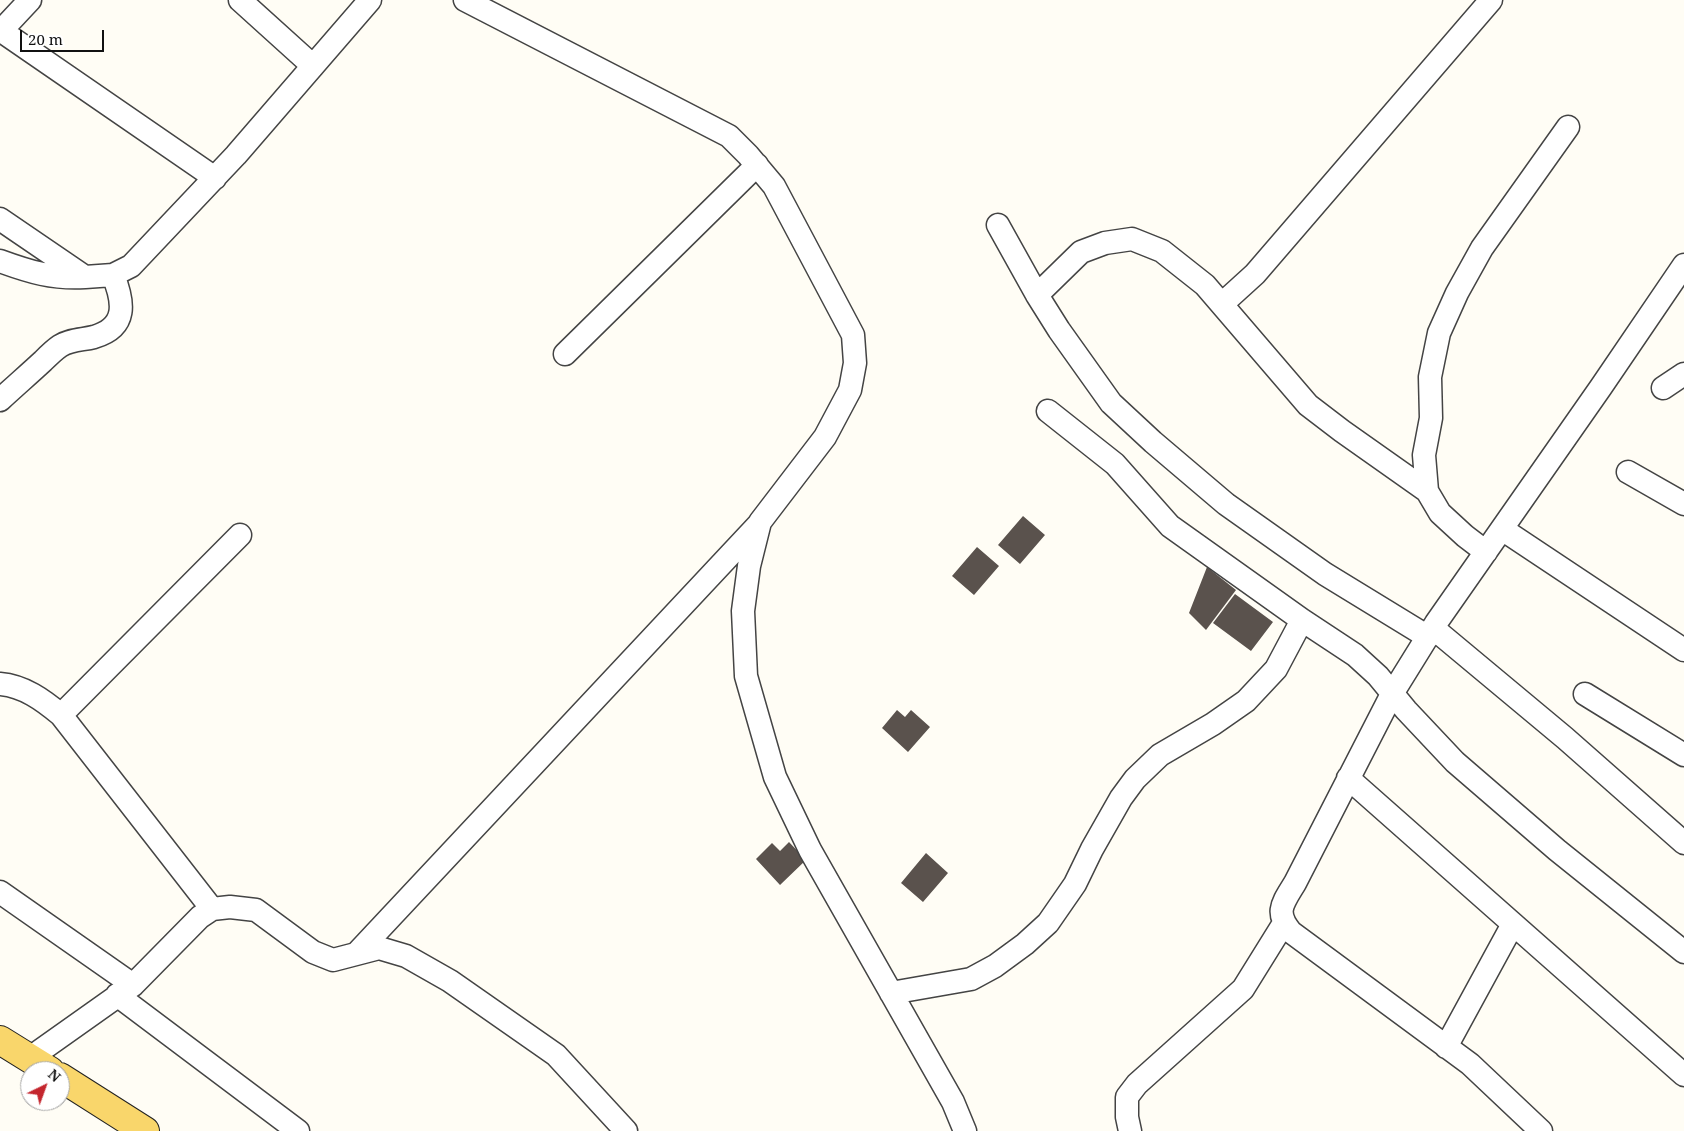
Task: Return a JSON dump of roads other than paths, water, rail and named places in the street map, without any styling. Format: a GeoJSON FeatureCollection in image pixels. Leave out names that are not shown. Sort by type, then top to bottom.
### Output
{"type":"FeatureCollection","features":[{"type":"Feature","properties":{"kind":"main road"},"geometry":{"type":"LineString","coordinates":[[0,1040],[34,1061]]}},
{"type":"Feature","properties":{"kind":"main road"},"geometry":{"type":"LineString","coordinates":[[70,1083],[145,1131]]}},
{"type":"Feature","properties":{"kind":"street"},"geometry":{"type":"LineString","coordinates":[[30,0],[0,31],[215,178]]}},
{"type":"Feature","properties":{"kind":"street"},"geometry":{"type":"LineString","coordinates":[[240,0],[313,66]]}},
{"type":"Feature","properties":{"kind":"street"},"geometry":{"type":"LineString","coordinates":[[0,261],[47,276],[66,278],[113,275],[131,266],[215,178],[370,0]]}},
{"type":"Feature","properties":{"kind":"street"},"geometry":{"type":"LineString","coordinates":[[357,953],[760,522],[825,437],[850,390],[855,363],[853,334],[774,186],[729,136],[464,0]]}},
{"type":"Feature","properties":{"kind":"street"},"geometry":{"type":"LineString","coordinates":[[1222,304],[1255,274],[1491,0]]}},
{"type":"Feature","properties":{"kind":"street"},"geometry":{"type":"LineString","coordinates":[[1427,492],[1424,454],[1431,418],[1430,377],[1439,334],[1457,293],[1482,248],[1568,127]]}},
{"type":"Feature","properties":{"kind":"street"},"geometry":{"type":"LineString","coordinates":[[565,354],[757,165]]}},
{"type":"Feature","properties":{"kind":"street"},"geometry":{"type":"LineString","coordinates":[[0,219],[85,277]]}},
{"type":"Feature","properties":{"kind":"street"},"geometry":{"type":"LineString","coordinates":[[998,225],[1037,295],[1084,367],[1110,403],[1153,442],[1226,504],[1325,574],[1430,632],[1565,738],[1684,843]]}},
{"type":"Feature","properties":{"kind":"street"},"geometry":{"type":"LineString","coordinates":[[1037,295],[1081,252],[1104,243],[1132,239],[1162,251],[1205,284],[1308,405],[1427,492],[1440,513],[1486,552]]}},
{"type":"Feature","properties":{"kind":"street"},"geometry":{"type":"LineString","coordinates":[[1542,1131],[1470,1064],[1291,932],[1280,914],[1283,903],[1392,694],[1430,632],[1684,265]]}},
{"type":"Feature","properties":{"kind":"street"},"geometry":{"type":"LineString","coordinates":[[0,400],[60,346],[75,340],[94,337],[110,328],[118,320],[122,305],[119,289],[113,275]]}},
{"type":"Feature","properties":{"kind":"street"},"geometry":{"type":"LineString","coordinates":[[1663,388],[1684,374]]}},
{"type":"Feature","properties":{"kind":"street"},"geometry":{"type":"LineString","coordinates":[[1048,411],[1115,464],[1170,526],[1302,620],[1355,654],[1378,676],[1392,694],[1455,762],[1556,850],[1684,952]]}},
{"type":"Feature","properties":{"kind":"street"},"geometry":{"type":"LineString","coordinates":[[1628,472],[1684,504]]}},
{"type":"Feature","properties":{"kind":"street"},"geometry":{"type":"LineString","coordinates":[[760,522],[749,566],[743,611],[746,676],[775,777],[810,850],[953,1102],[965,1131]]}},
{"type":"Feature","properties":{"kind":"street"},"geometry":{"type":"LineString","coordinates":[[1502,529],[1684,650]]}},
{"type":"Feature","properties":{"kind":"street"},"geometry":{"type":"LineString","coordinates":[[61,715],[240,535]]}},
{"type":"Feature","properties":{"kind":"street"},"geometry":{"type":"LineString","coordinates":[[891,993],[970,979],[995,966],[1025,944],[1048,923],[1075,884],[1092,849],[1121,798],[1135,779],[1160,755],[1213,724],[1246,701],[1276,669],[1302,620]]}},
{"type":"Feature","properties":{"kind":"street"},"geometry":{"type":"LineString","coordinates":[[0,684],[12,685],[35,696],[61,715],[212,909]]}},
{"type":"Feature","properties":{"kind":"street"},"geometry":{"type":"LineString","coordinates":[[1586,694],[1684,755]]}},
{"type":"Feature","properties":{"kind":"street"},"geometry":{"type":"LineString","coordinates":[[1348,778],[1684,1075]]}},
{"type":"Feature","properties":{"kind":"street"},"geometry":{"type":"LineString","coordinates":[[0,892],[125,990],[298,1131]]}},
{"type":"Feature","properties":{"kind":"street"},"geometry":{"type":"LineString","coordinates":[[45,1061],[125,990],[200,917],[212,909],[230,907],[256,910],[313,952],[334,960],[379,948],[406,956],[450,981],[556,1055],[626,1131]]}},
{"type":"Feature","properties":{"kind":"street"},"geometry":{"type":"LineString","coordinates":[[1130,1131],[1127,1116],[1127,1097],[1137,1084],[1243,989],[1284,923]]}},
{"type":"Feature","properties":{"kind":"street"},"geometry":{"type":"LineString","coordinates":[[1446,1047],[1513,924]]}}]}
